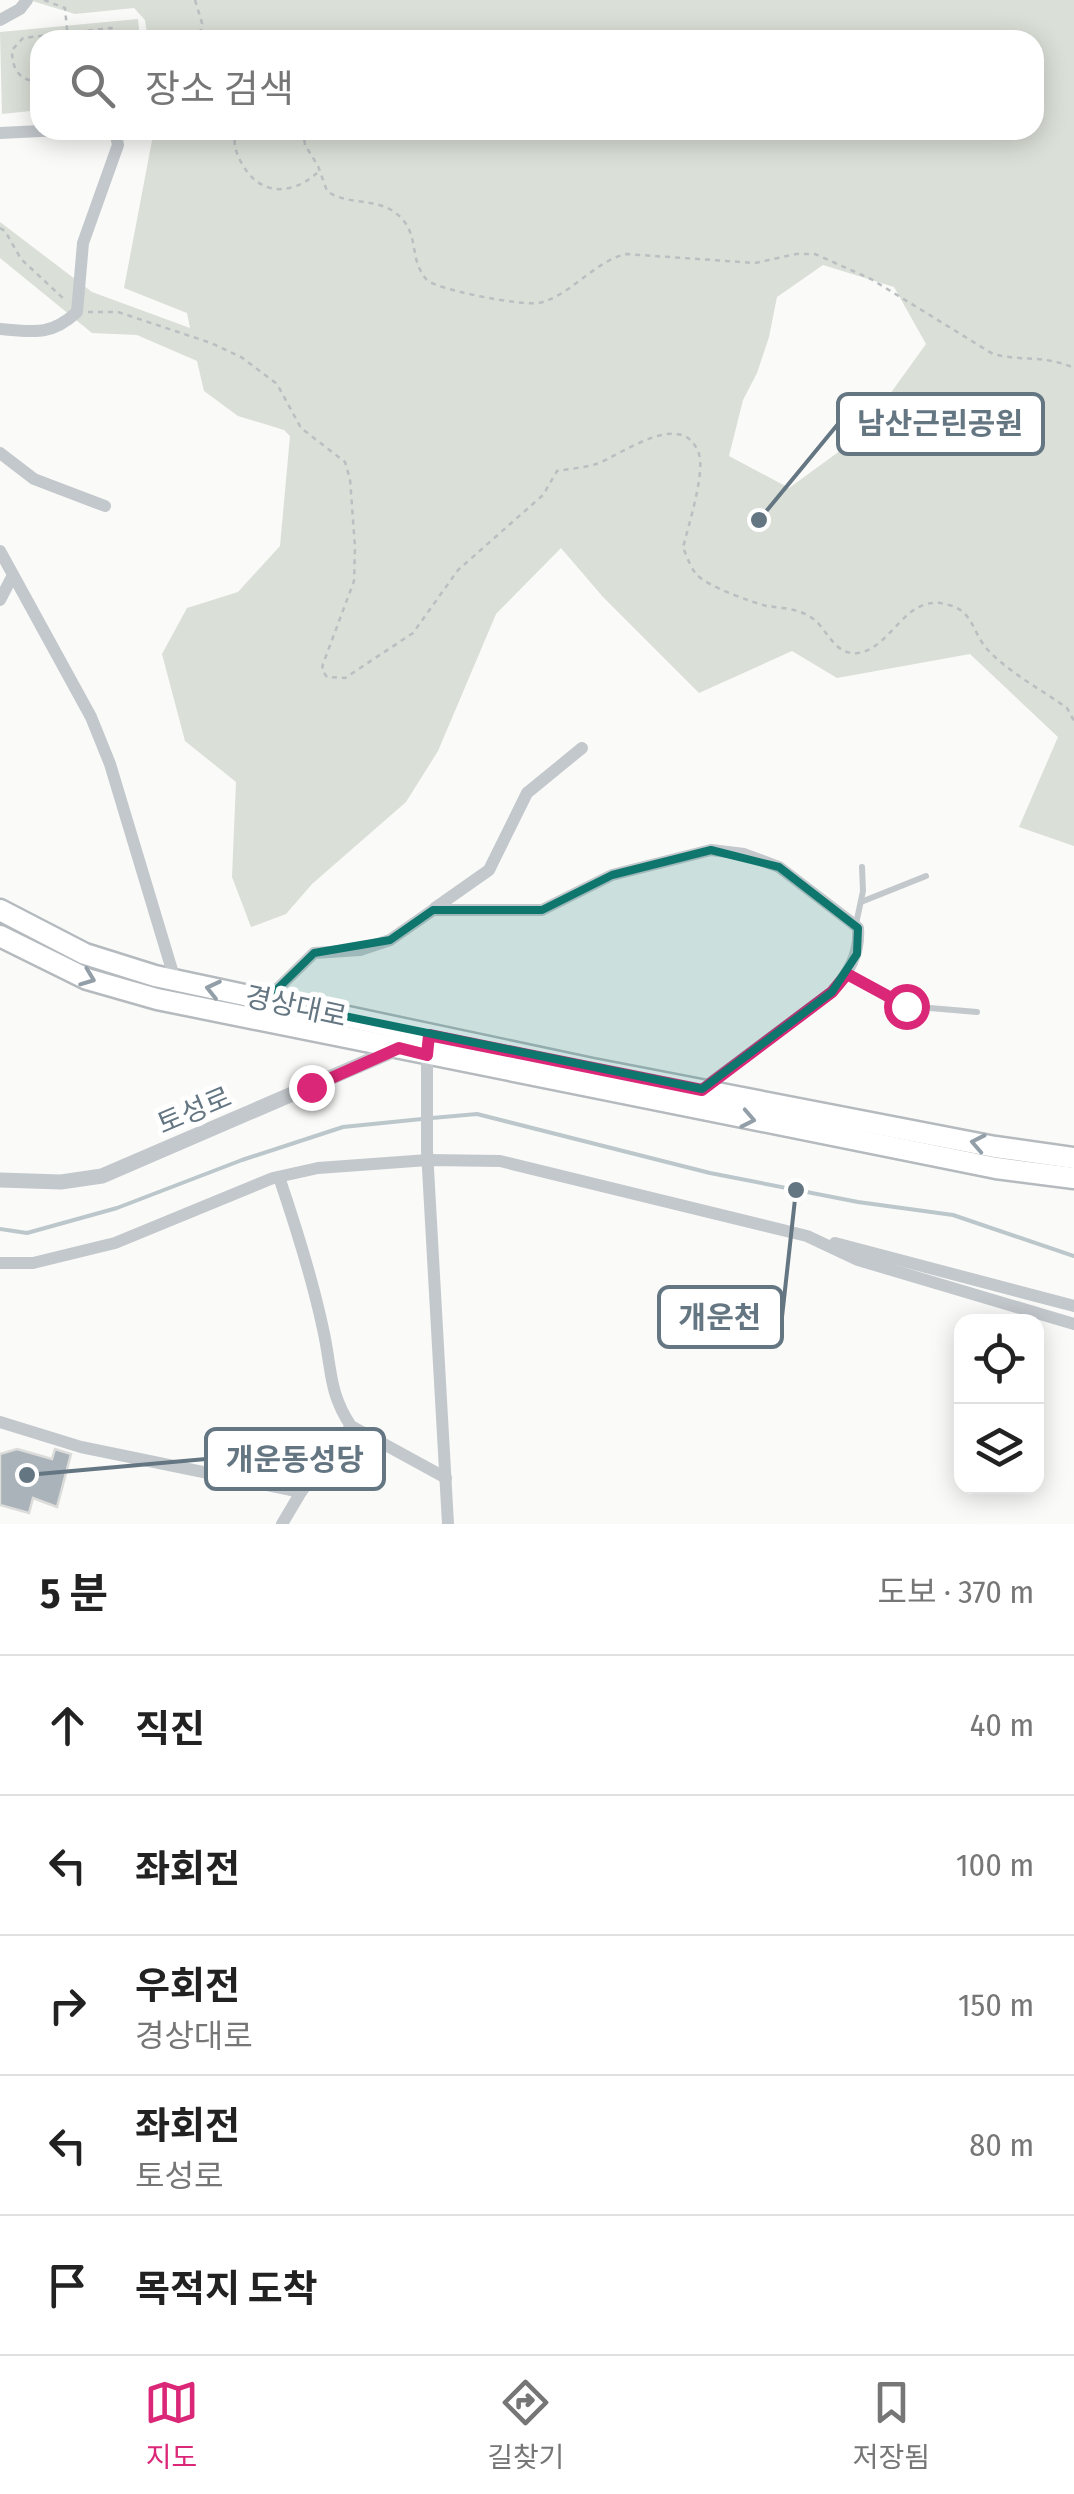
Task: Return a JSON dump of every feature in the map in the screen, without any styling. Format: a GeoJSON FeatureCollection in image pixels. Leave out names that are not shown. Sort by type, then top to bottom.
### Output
{"type":"FeatureCollection","features":[{"type":"Feature","properties":{"kind":"main road","name":"경상대로"},"geometry":{"type":"LineString","coordinates":[[0,910],[95,958],[428,1045],[1024,1173],[1074,1178]]}},
{"type":"Feature","properties":{"kind":"main road","name":"경상대로"},"geometry":{"type":"LineString","coordinates":[[0,936],[87,979],[122,990],[399,1048],[428,1045],[1074,1158]]}},
{"type":"Feature","properties":{"kind":"main road"},"geometry":{"type":"LineString","coordinates":[[1024,1173],[1074,1194]]}},
{"type":"Feature","properties":{"kind":"street"},"geometry":{"type":"LineString","coordinates":[[0,20],[20,9],[26,0]]}},
{"type":"Feature","properties":{"kind":"street"},"geometry":{"type":"LineString","coordinates":[[0,132],[30,131]]}},
{"type":"Feature","properties":{"kind":"street"},"geometry":{"type":"LineString","coordinates":[[0,329],[50,331],[62,326],[76,312],[82,243],[117,140]]}},
{"type":"Feature","properties":{"kind":"street"},"geometry":{"type":"LineString","coordinates":[[0,453],[34,478],[105,506]]}},
{"type":"Feature","properties":{"kind":"street"},"geometry":{"type":"LineString","coordinates":[[0,551],[91,717],[110,764],[175,980]]}},
{"type":"Feature","properties":{"kind":"street"},"geometry":{"type":"LineString","coordinates":[[0,600],[13,575]]}},
{"type":"Feature","properties":{"kind":"street"},"geometry":{"type":"LineString","coordinates":[[266,1000],[314,952],[360,950],[390,940],[489,870],[528,793],[582,748]]}},
{"type":"Feature","properties":{"kind":"street"},"geometry":{"type":"LineString","coordinates":[[433,910],[542,910],[612,875],[711,850],[744,854],[779,867],[855,925],[858,945],[847,974],[818,1003],[702,1090]]}},
{"type":"Feature","properties":{"kind":"street"},"geometry":{"type":"LineString","coordinates":[[428,1045],[428,1155],[448,1524]]}},
{"type":"Feature","properties":{"kind":"street","name":"토성로"},"geometry":{"type":"LineString","coordinates":[[0,1180],[62,1182],[102,1176],[399,1048]]}},
{"type":"Feature","properties":{"kind":"street"},"geometry":{"type":"LineString","coordinates":[[0,1263],[33,1263],[116,1243],[279,1177],[318,1168],[428,1155],[500,1160],[1074,1306]]}},
{"type":"Feature","properties":{"kind":"street"},"geometry":{"type":"LineString","coordinates":[[279,1177],[324,1332],[335,1403],[352,1426],[446,1478]]}},
{"type":"Feature","properties":{"kind":"street"},"geometry":{"type":"LineString","coordinates":[[807,1236],[858,1260],[1074,1324]]}},
{"type":"Feature","properties":{"kind":"street"},"geometry":{"type":"LineString","coordinates":[[0,1422],[81,1447],[301,1492]]}},
{"type":"Feature","properties":{"kind":"street"},"geometry":{"type":"LineString","coordinates":[[282,1524],[301,1492],[352,1426]]}},
{"type":"Feature","properties":{"kind":"lane"},"geometry":{"type":"LineString","coordinates":[[855,925],[864,878],[862,867]]}},
{"type":"Feature","properties":{"kind":"lane"},"geometry":{"type":"LineString","coordinates":[[861,902],[926,876]]}},
{"type":"Feature","properties":{"kind":"lane"},"geometry":{"type":"LineString","coordinates":[[847,974],[906,1006],[977,1012]]}},
{"type":"Feature","properties":{"kind":"path"},"geometry":{"type":"LineString","coordinates":[[44,0],[65,8],[67,30]]}},
{"type":"Feature","properties":{"kind":"path"},"geometry":{"type":"LineString","coordinates":[[195,0],[201,30]]}},
{"type":"Feature","properties":{"kind":"path"},"geometry":{"type":"LineString","coordinates":[[30,37],[23,38],[12,50],[12,62],[21,77],[30,82]]}},
{"type":"Feature","properties":{"kind":"path"},"geometry":{"type":"LineString","coordinates":[[234,140],[240,161],[261,186],[276,190],[292,188],[318,172]]}},
{"type":"Feature","properties":{"kind":"path"},"geometry":{"type":"LineString","coordinates":[[306,140],[326,191],[385,207],[401,218],[413,236],[424,276],[434,285],[539,303],[607,261],[626,254],[755,263],[808,253],[871,280],[993,354],[1048,358],[1074,368]]}},
{"type":"Feature","properties":{"kind":"path"},"geometry":{"type":"LineString","coordinates":[[0,228],[21,259],[76,312],[118,312],[212,343],[241,357],[278,384],[301,428],[345,462],[350,479],[354,582],[323,664],[327,677],[345,678],[413,633],[458,570],[542,495],[557,471],[594,464],[664,432],[680,435],[699,456],[683,548],[698,576],[752,603],[806,614],[841,650],[852,653],[865,652],[920,605],[951,605],[967,613],[990,652],[1067,708],[1074,720]]}},
{"type":"Feature","properties":{"kind":"highlighted area"},"geometry":{"type":"Polygon","coordinates":[[[711,850],[779,867],[858,928],[857,954],[832,992],[702,1089],[266,1000],[314,953],[390,940],[433,910],[542,910],[612,875],[711,850]]]}},
{"type":"Feature","properties":{"kind":"shaded area"},"geometry":{"type":"Polygon","coordinates":[[[29,0],[1074,0],[1074,846],[1019,827],[1058,737],[970,654],[837,678],[792,651],[699,693],[603,597],[561,548],[496,614],[438,751],[406,802],[312,884],[286,914],[251,927],[232,877],[236,782],[185,741],[162,654],[187,608],[238,592],[280,546],[290,436],[284,430],[238,416],[204,391],[197,361],[137,335],[92,333],[0,258],[0,222],[92,292],[190,328],[187,313],[124,288],[152,140],[1044,140],[1044,30],[146,30],[145,20],[134,8],[75,14],[29,0]],[[823,265],[777,297],[769,337],[743,400],[729,456],[789,488],[859,437],[926,344],[894,287],[823,265]]]}},
{"type":"Feature","properties":{"kind":"shaded area"},"geometry":{"type":"Polygon","coordinates":[[[138,19],[139,30],[30,30],[30,111],[2,114],[0,32],[138,19]]]}},
{"type":"Feature","properties":{"kind":"building"},"geometry":{"type":"Polygon","coordinates":[[[17,1449],[52,1459],[55,1449],[71,1454],[57,1507],[33,1498],[29,1513],[0,1505],[0,1454],[17,1449]]]}},
{"type":"Feature","properties":{"kind":"waterway"},"geometry":{"type":"LineString","coordinates":[[432,1118],[477,1114],[710,1173],[858,1202],[953,1215],[1074,1256]]}},
{"type":"Feature","properties":{"kind":"waterway"},"geometry":{"type":"LineString","coordinates":[[0,1229],[27,1233],[117,1208],[242,1160],[343,1127],[422,1119]]}},
{"type":"Feature","properties":{"kind":"place","name":"남산근린공원"},"geometry":{"type":"Point","coordinates":[759,520]}},
{"type":"Feature","properties":{"kind":"place","name":"개운천"},"geometry":{"type":"Point","coordinates":[796,1190]}},
{"type":"Feature","properties":{"kind":"place","name":"개운동성당"},"geometry":{"type":"Point","coordinates":[27,1475]}},
{"type":"Feature","properties":{"kind":"route"},"geometry":{"type":"LineString","coordinates":[[311,1087],[399,1048],[427,1055],[429,1035],[702,1090],[832,992],[847,974],[906,1006]]}}]}
